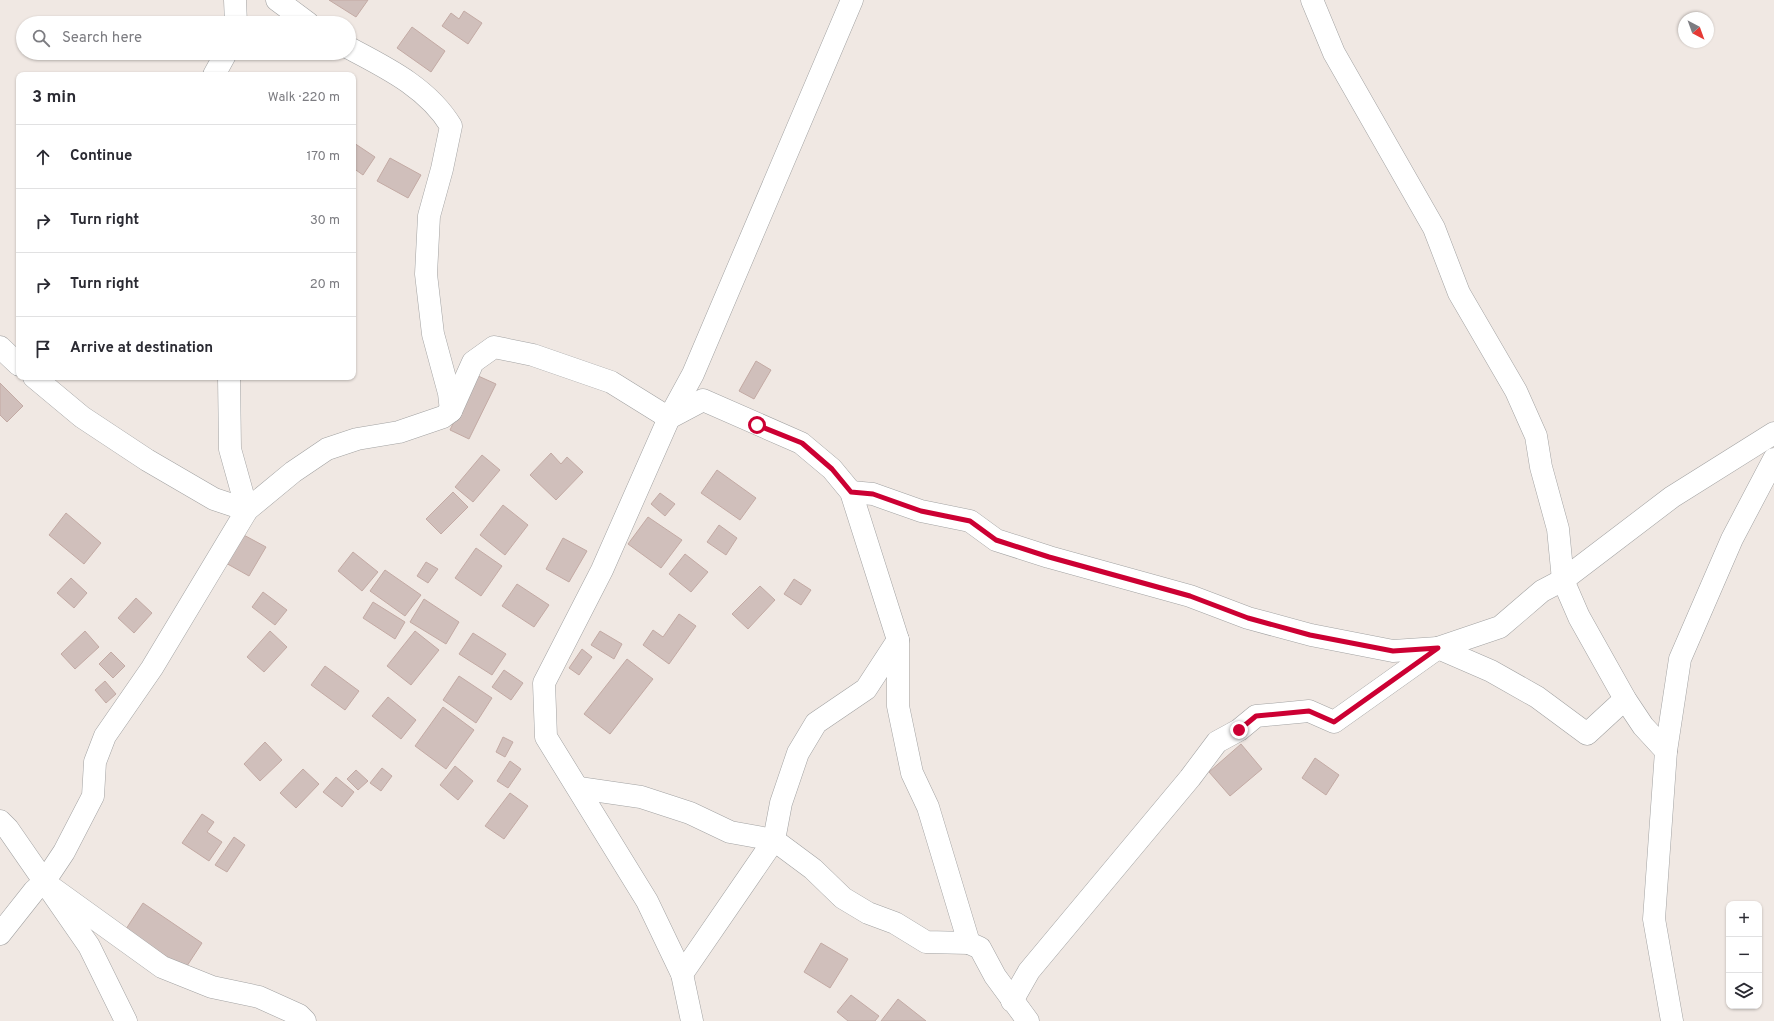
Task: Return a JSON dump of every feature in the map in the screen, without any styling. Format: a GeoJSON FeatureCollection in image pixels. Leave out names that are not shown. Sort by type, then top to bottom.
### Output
{"type":"FeatureCollection","features":[{"type":"Feature","properties":{"kind":"street"},"geometry":{"type":"LineString","coordinates":[[234,0],[235,16]]}},
{"type":"Feature","properties":{"kind":"street"},"geometry":{"type":"LineString","coordinates":[[277,0],[299,16]]}},
{"type":"Feature","properties":{"kind":"street"},"geometry":{"type":"LineString","coordinates":[[692,1021],[682,974],[647,901],[546,737],[544,683],[602,570],[669,418],[693,374],[852,0]]}},
{"type":"Feature","properties":{"kind":"street"},"geometry":{"type":"LineString","coordinates":[[1312,0],[1334,53],[1434,228],[1459,293],[1516,391],[1536,436],[1541,467],[1558,529],[1563,580],[1579,617],[1625,699],[1642,726],[1666,751]]}},
{"type":"Feature","properties":{"kind":"street"},"geometry":{"type":"LineString","coordinates":[[356,52],[392,70],[431,99],[443,112],[451,126],[442,169],[429,216],[426,274],[433,334],[449,393],[451,411]]}},
{"type":"Feature","properties":{"kind":"street"},"geometry":{"type":"LineString","coordinates":[[216,72],[222,60]]}},
{"type":"Feature","properties":{"kind":"street"},"geometry":{"type":"LineString","coordinates":[[0,347],[16,362]]}},
{"type":"Feature","properties":{"kind":"street"},"geometry":{"type":"LineString","coordinates":[[0,934],[34,890],[44,882],[64,852],[93,796],[95,762],[106,736],[152,668],[247,510],[293,472],[327,449],[357,440],[399,432],[443,417],[451,411],[473,362],[494,347],[533,356],[611,382],[669,418]]}},
{"type":"Feature","properties":{"kind":"street"},"geometry":{"type":"LineString","coordinates":[[38,380],[82,416],[147,460],[214,499],[247,510]]}},
{"type":"Feature","properties":{"kind":"street"},"geometry":{"type":"LineString","coordinates":[[229,380],[230,449],[247,510]]}},
{"type":"Feature","properties":{"kind":"street"},"geometry":{"type":"LineString","coordinates":[[669,418],[703,400],[802,443],[832,469],[851,492],[898,640],[898,706],[912,773],[928,807],[970,943]]}},
{"type":"Feature","properties":{"kind":"street"},"geometry":{"type":"LineString","coordinates":[[851,492],[873,494],[921,511],[970,521],[996,540],[1049,557],[1190,596],[1248,618],[1310,635],[1393,651],[1438,648],[1500,627],[1542,591],[1563,580],[1672,497],[1774,433]]}},
{"type":"Feature","properties":{"kind":"street"},"geometry":{"type":"LineString","coordinates":[[1672,1021],[1654,919],[1666,751],[1680,659],[1732,539],[1774,459]]}},
{"type":"Feature","properties":{"kind":"street"},"geometry":{"type":"LineString","coordinates":[[682,974],[774,840],[780,803],[798,753],[816,723],[866,689],[898,640]]}},
{"type":"Feature","properties":{"kind":"street"},"geometry":{"type":"LineString","coordinates":[[1438,648],[1490,671],[1537,697],[1587,734],[1625,699]]}},
{"type":"Feature","properties":{"kind":"street"},"geometry":{"type":"LineString","coordinates":[[1012,1001],[1029,971],[1190,778],[1217,742],[1239,730],[1256,716],[1309,711],[1334,722],[1438,648]]}},
{"type":"Feature","properties":{"kind":"street"},"geometry":{"type":"LineString","coordinates":[[578,788],[640,797],[690,813],[730,832],[774,840],[813,869],[842,898],[868,913],[895,923],[926,942],[970,943],[980,948],[995,976],[1028,1021]]}},
{"type":"Feature","properties":{"kind":"street"},"geometry":{"type":"LineString","coordinates":[[0,821],[8,829],[89,946],[126,1021]]}},
{"type":"Feature","properties":{"kind":"street"},"geometry":{"type":"LineString","coordinates":[[44,882],[162,967],[212,988],[259,997],[299,1015],[305,1021]]}},
{"type":"Feature","properties":{"kind":"building"},"geometry":{"type":"Polygon","coordinates":[[[329,0],[368,0],[356,17],[329,0]]]}},
{"type":"Feature","properties":{"kind":"building"},"geometry":{"type":"Polygon","coordinates":[[[464,11],[482,23],[468,44],[442,26],[451,13],[459,19],[464,11]]]}},
{"type":"Feature","properties":{"kind":"building"},"geometry":{"type":"Polygon","coordinates":[[[412,27],[445,51],[431,72],[397,48],[412,27]]]}},
{"type":"Feature","properties":{"kind":"building"},"geometry":{"type":"Polygon","coordinates":[[[356,144],[375,157],[363,175],[356,170],[356,144]]]}},
{"type":"Feature","properties":{"kind":"building"},"geometry":{"type":"Polygon","coordinates":[[[390,158],[421,175],[408,198],[377,181],[390,158]]]}},
{"type":"Feature","properties":{"kind":"building"},"geometry":{"type":"Polygon","coordinates":[[[756,361],[771,370],[754,399],[739,391],[756,361]]]}},
{"type":"Feature","properties":{"kind":"building"},"geometry":{"type":"Polygon","coordinates":[[[476,375],[496,384],[469,439],[450,430],[476,375]]]}},
{"type":"Feature","properties":{"kind":"building"},"geometry":{"type":"Polygon","coordinates":[[[0,383],[23,406],[7,422],[0,415],[0,383]]]}},
{"type":"Feature","properties":{"kind":"building"},"geometry":{"type":"Polygon","coordinates":[[[551,453],[561,464],[567,457],[583,472],[556,500],[530,475],[551,453]]]}},
{"type":"Feature","properties":{"kind":"building"},"geometry":{"type":"Polygon","coordinates":[[[482,455],[500,470],[473,502],[455,487],[482,455]]]}},
{"type":"Feature","properties":{"kind":"building"},"geometry":{"type":"Polygon","coordinates":[[[717,470],[756,498],[740,520],[701,493],[717,470]]]}},
{"type":"Feature","properties":{"kind":"building"},"geometry":{"type":"Polygon","coordinates":[[[453,492],[468,507],[441,534],[426,519],[453,492]]]}},
{"type":"Feature","properties":{"kind":"building"},"geometry":{"type":"Polygon","coordinates":[[[660,493],[675,504],[665,516],[651,504],[660,493]]]}},
{"type":"Feature","properties":{"kind":"building"},"geometry":{"type":"Polygon","coordinates":[[[503,505],[528,525],[505,555],[480,535],[503,505]]]}},
{"type":"Feature","properties":{"kind":"building"},"geometry":{"type":"Polygon","coordinates":[[[66,513],[101,543],[84,564],[49,535],[66,513]]]}},
{"type":"Feature","properties":{"kind":"building"},"geometry":{"type":"Polygon","coordinates":[[[648,517],[682,540],[661,568],[628,544],[648,517]]]}},
{"type":"Feature","properties":{"kind":"building"},"geometry":{"type":"Polygon","coordinates":[[[719,525],[737,538],[726,555],[707,542],[719,525]]]}},
{"type":"Feature","properties":{"kind":"building"},"geometry":{"type":"Polygon","coordinates":[[[240,533],[266,547],[249,576],[224,562],[240,533]]]}},
{"type":"Feature","properties":{"kind":"building"},"geometry":{"type":"Polygon","coordinates":[[[563,538],[587,551],[569,582],[546,569],[563,538]]]}},
{"type":"Feature","properties":{"kind":"building"},"geometry":{"type":"Polygon","coordinates":[[[476,548],[502,566],[481,596],[455,578],[476,548]]]}},
{"type":"Feature","properties":{"kind":"building"},"geometry":{"type":"Polygon","coordinates":[[[353,552],[378,572],[362,591],[338,571],[353,552]]]}},
{"type":"Feature","properties":{"kind":"building"},"geometry":{"type":"Polygon","coordinates":[[[685,554],[708,572],[691,592],[669,574],[685,554]]]}},
{"type":"Feature","properties":{"kind":"building"},"geometry":{"type":"Polygon","coordinates":[[[426,562],[438,569],[428,583],[417,576],[426,562]]]}},
{"type":"Feature","properties":{"kind":"building"},"geometry":{"type":"Polygon","coordinates":[[[385,570],[421,595],[405,616],[370,591],[385,570]]]}},
{"type":"Feature","properties":{"kind":"building"},"geometry":{"type":"Polygon","coordinates":[[[71,578],[87,593],[74,608],[57,593],[71,578]]]}},
{"type":"Feature","properties":{"kind":"building"},"geometry":{"type":"Polygon","coordinates":[[[794,579],[811,590],[801,605],[784,594],[794,579]]]}},
{"type":"Feature","properties":{"kind":"building"},"geometry":{"type":"Polygon","coordinates":[[[517,584],[549,605],[534,627],[502,606],[517,584]]]}},
{"type":"Feature","properties":{"kind":"building"},"geometry":{"type":"Polygon","coordinates":[[[760,586],[775,600],[748,629],[732,614],[760,586]]]}},
{"type":"Feature","properties":{"kind":"building"},"geometry":{"type":"Polygon","coordinates":[[[263,592],[287,610],[275,625],[252,607],[263,592]]]}},
{"type":"Feature","properties":{"kind":"building"},"geometry":{"type":"Polygon","coordinates":[[[136,598],[152,613],[134,633],[118,618],[136,598]]]}},
{"type":"Feature","properties":{"kind":"building"},"geometry":{"type":"Polygon","coordinates":[[[424,599],[459,622],[446,644],[410,622],[424,599]]]}},
{"type":"Feature","properties":{"kind":"building"},"geometry":{"type":"Polygon","coordinates":[[[373,602],[405,622],[395,639],[363,618],[373,602]]]}},
{"type":"Feature","properties":{"kind":"building"},"geometry":{"type":"Polygon","coordinates":[[[679,614],[696,626],[669,664],[643,645],[653,630],[663,637],[679,614]]]}},
{"type":"Feature","properties":{"kind":"building"},"geometry":{"type":"Polygon","coordinates":[[[85,631],[99,647],[75,669],[61,654],[85,631]]]}},
{"type":"Feature","properties":{"kind":"building"},"geometry":{"type":"Polygon","coordinates":[[[270,631],[287,647],[264,672],[247,657],[270,631]]]}},
{"type":"Feature","properties":{"kind":"building"},"geometry":{"type":"Polygon","coordinates":[[[415,631],[439,650],[411,685],[387,666],[415,631]]]}},
{"type":"Feature","properties":{"kind":"building"},"geometry":{"type":"Polygon","coordinates":[[[600,631],[622,644],[614,659],[591,645],[600,631]]]}},
{"type":"Feature","properties":{"kind":"building"},"geometry":{"type":"Polygon","coordinates":[[[473,633],[506,654],[492,675],[459,654],[473,633]]]}},
{"type":"Feature","properties":{"kind":"building"},"geometry":{"type":"Polygon","coordinates":[[[582,649],[592,657],[579,675],[569,668],[582,649]]]}},
{"type":"Feature","properties":{"kind":"building"},"geometry":{"type":"Polygon","coordinates":[[[111,652],[125,666],[113,678],[99,664],[111,652]]]}},
{"type":"Feature","properties":{"kind":"building"},"geometry":{"type":"Polygon","coordinates":[[[627,659],[653,679],[610,734],[584,714],[627,659]]]}},
{"type":"Feature","properties":{"kind":"building"},"geometry":{"type":"Polygon","coordinates":[[[325,666],[359,691],[345,710],[311,685],[325,666]]]}},
{"type":"Feature","properties":{"kind":"building"},"geometry":{"type":"Polygon","coordinates":[[[504,670],[523,683],[511,700],[492,687],[504,670]]]}},
{"type":"Feature","properties":{"kind":"building"},"geometry":{"type":"Polygon","coordinates":[[[459,676],[492,698],[476,723],[443,700],[459,676]]]}},
{"type":"Feature","properties":{"kind":"building"},"geometry":{"type":"Polygon","coordinates":[[[105,681],[116,694],[106,703],[95,690],[105,681]]]}},
{"type":"Feature","properties":{"kind":"building"},"geometry":{"type":"Polygon","coordinates":[[[388,697],[416,720],[401,739],[372,716],[388,697]]]}},
{"type":"Feature","properties":{"kind":"building"},"geometry":{"type":"Polygon","coordinates":[[[443,707],[474,730],[446,769],[415,746],[443,707]]]}},
{"type":"Feature","properties":{"kind":"building"},"geometry":{"type":"Polygon","coordinates":[[[503,737],[513,742],[505,757],[496,752],[503,737]]]}},
{"type":"Feature","properties":{"kind":"building"},"geometry":{"type":"Polygon","coordinates":[[[265,742],[282,760],[260,781],[244,764],[265,742]]]}},
{"type":"Feature","properties":{"kind":"building"},"geometry":{"type":"Polygon","coordinates":[[[1241,744],[1262,769],[1230,796],[1209,772],[1241,744]]]}},
{"type":"Feature","properties":{"kind":"building"},"geometry":{"type":"Polygon","coordinates":[[[1315,758],[1339,775],[1326,795],[1302,778],[1315,758]]]}},
{"type":"Feature","properties":{"kind":"building"},"geometry":{"type":"Polygon","coordinates":[[[510,761],[521,769],[508,788],[497,781],[510,761]]]}},
{"type":"Feature","properties":{"kind":"building"},"geometry":{"type":"Polygon","coordinates":[[[455,766],[473,781],[458,800],[440,785],[455,766]]]}},
{"type":"Feature","properties":{"kind":"building"},"geometry":{"type":"Polygon","coordinates":[[[382,768],[392,776],[381,791],[370,783],[382,768]]]}},
{"type":"Feature","properties":{"kind":"building"},"geometry":{"type":"Polygon","coordinates":[[[303,769],[319,784],[296,808],[280,793],[303,769]]]}},
{"type":"Feature","properties":{"kind":"building"},"geometry":{"type":"Polygon","coordinates":[[[356,770],[368,781],[358,790],[347,779],[356,770]]]}},
{"type":"Feature","properties":{"kind":"building"},"geometry":{"type":"Polygon","coordinates":[[[336,777],[354,792],[342,807],[323,792],[336,777]]]}},
{"type":"Feature","properties":{"kind":"building"},"geometry":{"type":"Polygon","coordinates":[[[510,793],[528,806],[504,839],[485,826],[510,793]]]}},
{"type":"Feature","properties":{"kind":"building"},"geometry":{"type":"Polygon","coordinates":[[[202,814],[214,822],[207,832],[222,842],[209,861],[182,843],[202,814]]]}},
{"type":"Feature","properties":{"kind":"building"},"geometry":{"type":"Polygon","coordinates":[[[234,837],[245,845],[227,872],[215,865],[234,837]]]}},
{"type":"Feature","properties":{"kind":"building"},"geometry":{"type":"Polygon","coordinates":[[[143,903],[202,943],[185,969],[126,929],[143,903]]]}},
{"type":"Feature","properties":{"kind":"building"},"geometry":{"type":"Polygon","coordinates":[[[821,943],[848,959],[830,988],[804,972],[821,943]]]}},
{"type":"Feature","properties":{"kind":"building"},"geometry":{"type":"Polygon","coordinates":[[[851,995],[879,1016],[875,1021],[848,1021],[837,1012],[851,995]]]}},
{"type":"Feature","properties":{"kind":"building"},"geometry":{"type":"Polygon","coordinates":[[[898,999],[926,1021],[881,1021],[898,999]]]}},
{"type":"Feature","properties":{"kind":"route"},"geometry":{"type":"LineString","coordinates":[[757,425],[802,443],[832,469],[851,492],[873,494],[921,511],[970,521],[996,540],[1049,557],[1190,596],[1248,618],[1310,635],[1393,651],[1438,648],[1334,722],[1309,711],[1256,716],[1239,730]]}}]}
